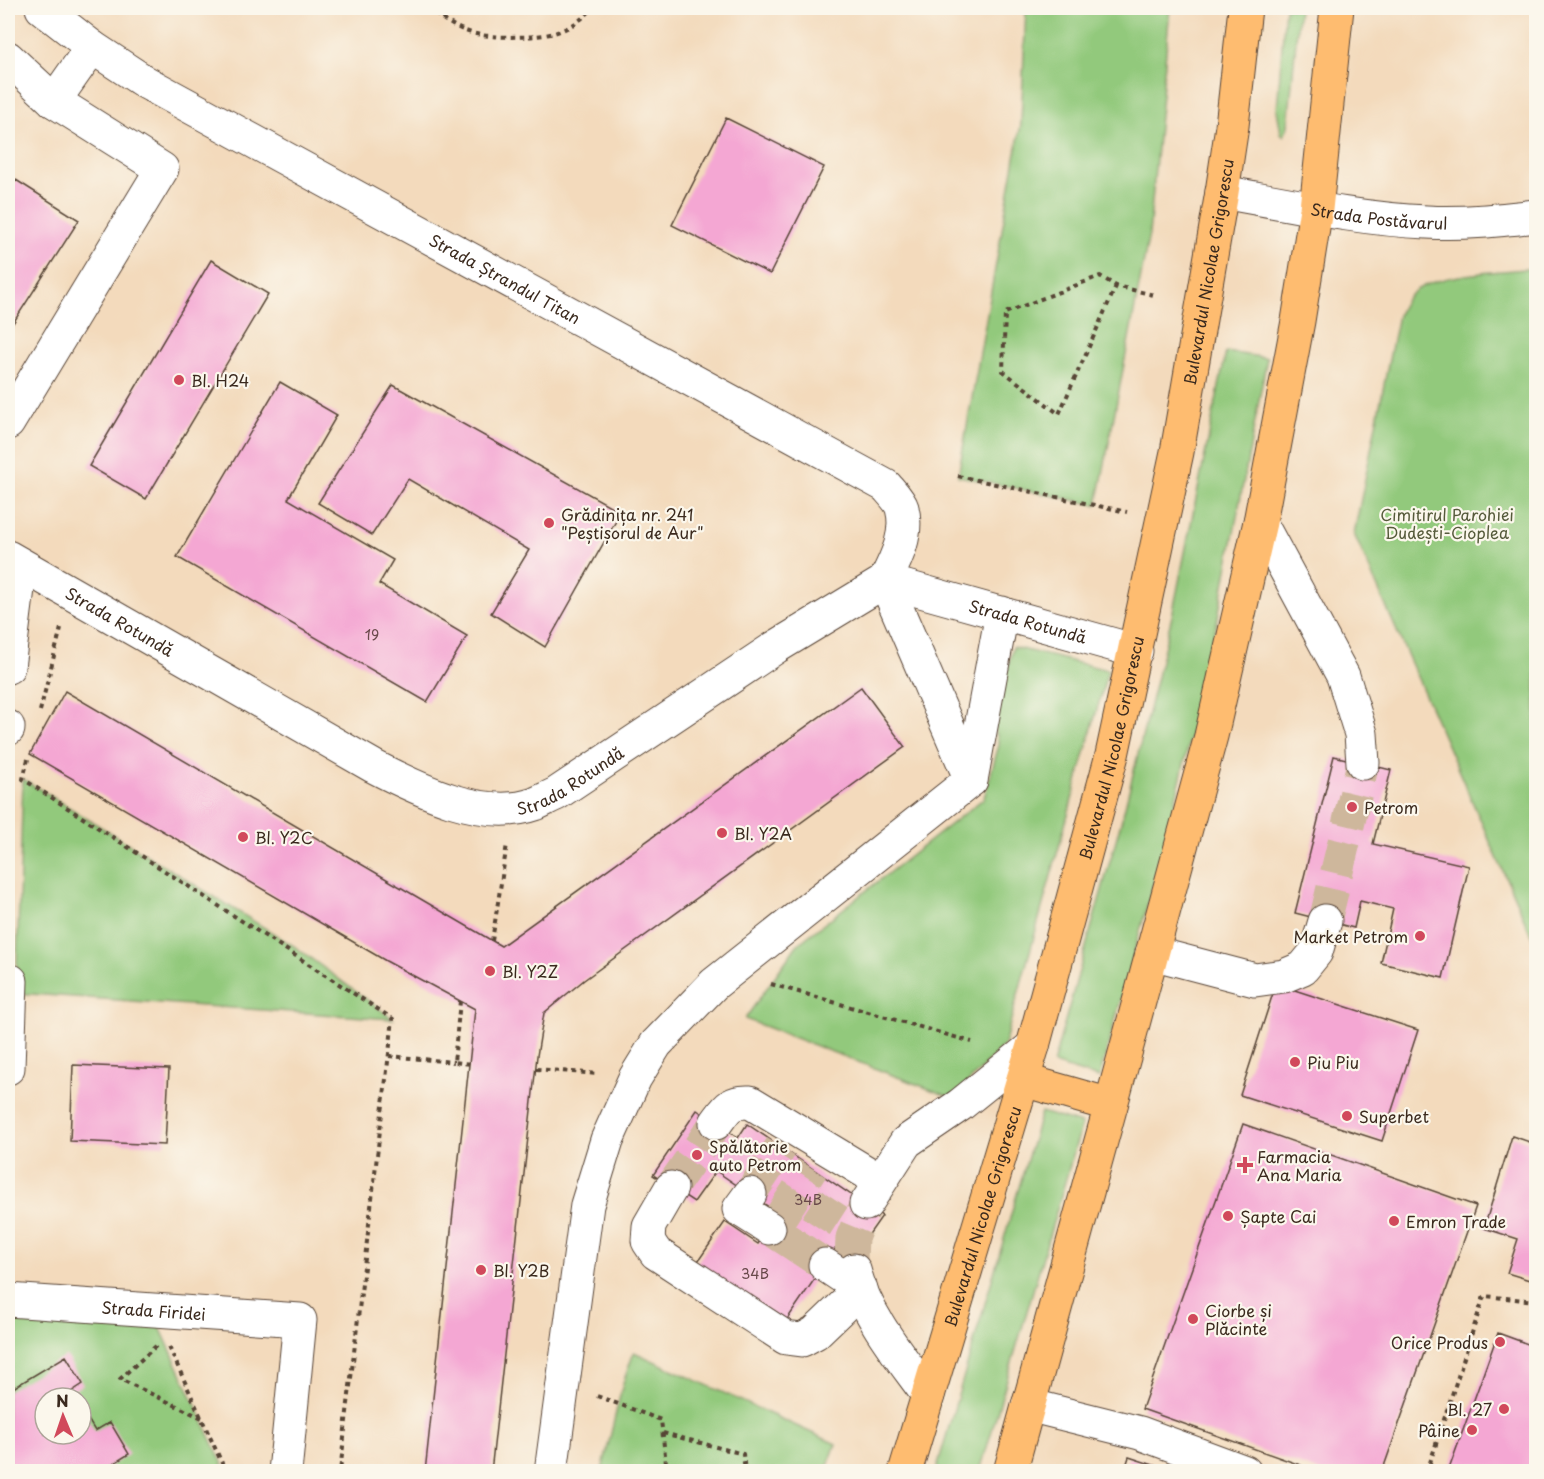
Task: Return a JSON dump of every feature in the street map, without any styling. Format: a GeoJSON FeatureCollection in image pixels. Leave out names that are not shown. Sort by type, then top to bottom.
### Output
{"type":"FeatureCollection","features":[{"type":"Feature","properties":{"kind":"main road","name":"Bulevardul Nicolae Grigorescu"},"geometry":{"type":"LineString","coordinates":[[905,1472],[1033,1046],[1112,755],[1177,452],[1222,192],[1245,8]]}},
{"type":"Feature","properties":{"kind":"main road"},"geometry":{"type":"LineString","coordinates":[[1010,1472],[1211,736],[1260,522],[1298,321],[1316,209],[1337,8]]}},
{"type":"Feature","properties":{"kind":"main road"},"geometry":{"type":"LineString","coordinates":[[1023,1080],[1111,1105]]}},
{"type":"Feature","properties":{"kind":"street","name":"Strada Ștrandul Titan"},"geometry":{"type":"LineString","coordinates":[[42,8],[92,47],[145,82],[886,486],[902,507],[904,527],[900,551],[885,581]]}},
{"type":"Feature","properties":{"kind":"street"},"geometry":{"type":"LineString","coordinates":[[54,100],[92,47]]}},
{"type":"Feature","properties":{"kind":"street"},"geometry":{"type":"LineString","coordinates":[[8,58],[54,100],[162,169],[8,423]]}},
{"type":"Feature","properties":{"kind":"street","name":"Strada Postăvarul"},"geometry":{"type":"LineString","coordinates":[[1222,192],[1316,209],[1425,222],[1468,223],[1536,216]]}},
{"type":"Feature","properties":{"kind":"street"},"geometry":{"type":"LineString","coordinates":[[1260,522],[1343,676],[1361,734],[1363,763]]}},
{"type":"Feature","properties":{"kind":"street"},"geometry":{"type":"LineString","coordinates":[[8,667],[14,561]]}},
{"type":"Feature","properties":{"kind":"street","name":"Strada Rotundă"},"geometry":{"type":"LineString","coordinates":[[14,561],[412,786],[467,804],[513,808],[534,804],[556,794],[776,647],[885,581],[1136,651]]}},
{"type":"Feature","properties":{"kind":"street"},"geometry":{"type":"LineString","coordinates":[[885,581],[971,780]]}},
{"type":"Feature","properties":{"kind":"street"},"geometry":{"type":"LineString","coordinates":[[551,1472],[587,1205],[607,1140],[635,1078],[656,1044],[714,984],[971,780],[1002,614]]}},
{"type":"Feature","properties":{"kind":"street"},"geometry":{"type":"LineString","coordinates":[[1152,953],[1255,980],[1284,976],[1303,968],[1316,952],[1325,921]]}},
{"type":"Feature","properties":{"kind":"street"},"geometry":{"type":"LineString","coordinates":[[8,980],[11,981],[8,1068]]}},
{"type":"Feature","properties":{"kind":"street"},"geometry":{"type":"LineString","coordinates":[[716,1123],[728,1107],[737,1101],[750,1102],[787,1138],[860,1185],[906,1142],[960,1105],[1033,1046]]}},
{"type":"Feature","properties":{"kind":"street"},"geometry":{"type":"LineString","coordinates":[[671,1188],[649,1226],[648,1241],[656,1253],[786,1338],[802,1340],[815,1333],[845,1271],[878,1325],[928,1395]]}},
{"type":"Feature","properties":{"kind":"street"},"geometry":{"type":"LineString","coordinates":[[750,1194],[739,1209],[769,1228]]}},
{"type":"Feature","properties":{"kind":"street","name":"Strada Firidei"},"geometry":{"type":"LineString","coordinates":[[8,1300],[158,1324],[300,1320],[285,1472]]}},
{"type":"Feature","properties":{"kind":"street"},"geometry":{"type":"LineString","coordinates":[[1028,1405],[1140,1433],[1245,1472]]}},
{"type":"Feature","properties":{"kind":"path"},"geometry":{"type":"LineString","coordinates":[[428,8],[446,22],[476,34],[517,37],[554,33],[585,16],[592,8]]}},
{"type":"Feature","properties":{"kind":"path"},"geometry":{"type":"LineString","coordinates":[[1116,286],[1059,414],[1003,371],[1005,312],[1100,276],[1116,286],[1154,295]]}},
{"type":"Feature","properties":{"kind":"path"},"geometry":{"type":"LineString","coordinates":[[958,476],[1163,519]]}},
{"type":"Feature","properties":{"kind":"path"},"geometry":{"type":"LineString","coordinates":[[18,726],[69,593]]}},
{"type":"Feature","properties":{"kind":"path"},"geometry":{"type":"LineString","coordinates":[[28,756],[23,779],[393,1018],[340,1472]]}},
{"type":"Feature","properties":{"kind":"path"},"geometry":{"type":"LineString","coordinates":[[492,941],[513,808]]}},
{"type":"Feature","properties":{"kind":"path"},"geometry":{"type":"LineString","coordinates":[[714,984],[776,984],[972,1042]]}},
{"type":"Feature","properties":{"kind":"path"},"geometry":{"type":"LineString","coordinates":[[454,1062],[460,1001]]}},
{"type":"Feature","properties":{"kind":"path"},"geometry":{"type":"LineString","coordinates":[[389,1056],[471,1064]]}},
{"type":"Feature","properties":{"kind":"path"},"geometry":{"type":"LineString","coordinates":[[536,1069],[635,1078]]}},
{"type":"Feature","properties":{"kind":"path"},"geometry":{"type":"LineString","coordinates":[[1427,1472],[1484,1296],[1536,1301]]}},
{"type":"Feature","properties":{"kind":"path"},"geometry":{"type":"LineString","coordinates":[[158,1324],[120,1379],[202,1418]]}},
{"type":"Feature","properties":{"kind":"path"},"geometry":{"type":"LineString","coordinates":[[158,1324],[226,1472]]}},
{"type":"Feature","properties":{"kind":"path"},"geometry":{"type":"LineString","coordinates":[[563,1383],[661,1420],[668,1472]]}},
{"type":"Feature","properties":{"kind":"path"},"geometry":{"type":"LineString","coordinates":[[663,1432],[743,1454],[745,1472]]}},
{"type":"Feature","properties":{"kind":"green space"},"geometry":{"type":"Polygon","coordinates":[[[1026,8],[1170,8],[1149,234],[1097,505],[958,476],[1021,124],[1026,8]]]}},
{"type":"Feature","properties":{"kind":"green space"},"geometry":{"type":"Polygon","coordinates":[[[1285,8],[1299,8],[1288,126],[1284,136],[1281,133],[1277,110],[1285,8]]]}},
{"type":"Feature","properties":{"kind":"green space","name":"Cimitirul Parohiei Dudești-Cioplea"},"geometry":{"type":"Polygon","coordinates":[[[1536,268],[1536,946],[1354,534],[1398,315],[1406,299],[1421,287],[1452,277],[1536,268]]]}},
{"type":"Feature","properties":{"kind":"green space"},"geometry":{"type":"Polygon","coordinates":[[[1226,352],[1267,358],[1217,622],[1170,824],[1099,1078],[1053,1064],[1123,815],[1172,616],[1226,352]]]}},
{"type":"Feature","properties":{"kind":"green space"},"geometry":{"type":"Polygon","coordinates":[[[1013,647],[1108,670],[1004,1045],[953,1098],[745,1019],[797,945],[984,798],[999,745],[994,724],[1013,647]]]}},
{"type":"Feature","properties":{"kind":"green space"},"geometry":{"type":"Polygon","coordinates":[[[23,779],[294,946],[393,1019],[16,993],[23,779]]]}},
{"type":"Feature","properties":{"kind":"green space"},"geometry":{"type":"Polygon","coordinates":[[[1041,1112],[1082,1124],[980,1471],[936,1471],[1041,1112]]]}},
{"type":"Feature","properties":{"kind":"green space"},"geometry":{"type":"Polygon","coordinates":[[[8,1300],[152,1310],[226,1471],[8,1471],[8,1300]]]}},
{"type":"Feature","properties":{"kind":"green space"},"geometry":{"type":"Polygon","coordinates":[[[634,1352],[836,1444],[826,1471],[602,1471],[623,1383],[634,1352]]]}},
{"type":"Feature","properties":{"kind":"building"},"geometry":{"type":"Polygon","coordinates":[[[726,118],[824,167],[770,274],[672,225],[726,118]]]}},
{"type":"Feature","properties":{"kind":"building"},"geometry":{"type":"Polygon","coordinates":[[[16,180],[79,220],[8,331],[8,195],[16,180]]]}},
{"type":"Feature","properties":{"kind":"building","name":"Bl. H24"},"geometry":{"type":"Polygon","coordinates":[[[211,260],[268,294],[146,499],[89,466],[211,260]]]}},
{"type":"Feature","properties":{"kind":"building"},"geometry":{"type":"Polygon","coordinates":[[[280,382],[337,415],[288,499],[393,560],[379,584],[467,636],[427,702],[177,557],[280,382]]]}},
{"type":"Feature","properties":{"kind":"building","name":"Grădinița nr. 241 \"Peștișorul de Aur\""},"geometry":{"type":"Polygon","coordinates":[[[393,385],[621,512],[545,647],[491,613],[529,550],[408,479],[372,535],[318,503],[393,385]]]}},
{"type":"Feature","properties":{"kind":"building"},"geometry":{"type":"Polygon","coordinates":[[[861,687],[905,747],[584,980],[544,1013],[537,1056],[491,1472],[425,1472],[475,1009],[386,961],[30,754],[65,691],[501,946],[861,687]]]}},
{"type":"Feature","properties":{"kind":"building","name":"Petrom"},"geometry":{"type":"Polygon","coordinates":[[[1334,756],[1391,770],[1373,844],[1469,866],[1443,978],[1381,963],[1393,909],[1360,901],[1354,928],[1295,913],[1334,756]]]}},
{"type":"Feature","properties":{"kind":"building"},"geometry":{"type":"Polygon","coordinates":[[[1276,984],[1418,1030],[1382,1141],[1240,1095],[1276,984]]]}},
{"type":"Feature","properties":{"kind":"building"},"geometry":{"type":"Polygon","coordinates":[[[73,1065],[169,1069],[165,1145],[70,1141],[73,1065]]]}},
{"type":"Feature","properties":{"kind":"building"},"geometry":{"type":"Polygon","coordinates":[[[697,1110],[738,1138],[747,1124],[882,1216],[851,1260],[835,1249],[784,1324],[696,1264],[725,1222],[758,1244],[779,1214],[716,1171],[694,1202],[653,1175],[697,1110]]]}},
{"type":"Feature","properties":{"kind":"building"},"geometry":{"type":"Polygon","coordinates":[[[1243,1124],[1476,1206],[1382,1472],[1320,1472],[1142,1409],[1243,1124]]]}},
{"type":"Feature","properties":{"kind":"building"},"geometry":{"type":"Polygon","coordinates":[[[1512,1136],[1536,1144],[1536,1282],[1507,1273],[1518,1239],[1484,1228],[1512,1136]]]}},
{"type":"Feature","properties":{"kind":"building","name":"Bl. 27"},"geometry":{"type":"Polygon","coordinates":[[[1498,1333],[1536,1347],[1536,1472],[1448,1472],[1498,1333]]]}},
{"type":"Feature","properties":{"kind":"building"},"geometry":{"type":"Polygon","coordinates":[[[66,1356],[83,1384],[80,1386],[33,1386],[33,1446],[93,1446],[93,1428],[95,1431],[110,1422],[129,1454],[100,1472],[11,1472],[8,1466],[8,1391],[66,1356]]]}},
{"type":"Feature","properties":{"kind":"building"},"geometry":{"type":"Polygon","coordinates":[[[1129,1457],[1172,1471],[1172,1472],[1124,1472],[1129,1457]]]}},
{"type":"Feature","properties":{"kind":"tunnel"},"geometry":{"type":"LineString","coordinates":[[1325,921],[1363,763]]}},
{"type":"Feature","properties":{"kind":"tunnel"},"geometry":{"type":"LineString","coordinates":[[671,1188],[716,1123]]}},
{"type":"Feature","properties":{"kind":"tunnel"},"geometry":{"type":"LineString","coordinates":[[750,1194],[781,1147]]}},
{"type":"Feature","properties":{"kind":"tunnel"},"geometry":{"type":"LineString","coordinates":[[801,1249],[772,1230],[812,1168]]}},
{"type":"Feature","properties":{"kind":"tunnel"},"geometry":{"type":"LineString","coordinates":[[819,1261],[801,1249],[841,1187]]}},
{"type":"Feature","properties":{"kind":"tunnel"},"geometry":{"type":"LineString","coordinates":[[851,1260],[852,1238],[866,1204]]}},
{"type":"Feature","properties":{"kind":"place","name":"Bl. H24"},"geometry":{"type":"Point","coordinates":[179,380]}},
{"type":"Feature","properties":{"kind":"place","name":"Grădinița nr. 241 \"Peștișorul de Aur\""},"geometry":{"type":"Point","coordinates":[549,523]}},
{"type":"Feature","properties":{"kind":"place","name":"Petrom"},"geometry":{"type":"Point","coordinates":[1352,807]}},
{"type":"Feature","properties":{"kind":"place","name":"Bl. Y2A"},"geometry":{"type":"Point","coordinates":[722,833]}},
{"type":"Feature","properties":{"kind":"place","name":"Bl. Y2C"},"geometry":{"type":"Point","coordinates":[243,837]}},
{"type":"Feature","properties":{"kind":"place","name":"Market Petrom"},"geometry":{"type":"Point","coordinates":[1420,936]}},
{"type":"Feature","properties":{"kind":"place","name":"Bl. Y2Z"},"geometry":{"type":"Point","coordinates":[490,971]}},
{"type":"Feature","properties":{"kind":"place","name":"Piu Piu"},"geometry":{"type":"Point","coordinates":[1295,1062]}},
{"type":"Feature","properties":{"kind":"place","name":"Superbet"},"geometry":{"type":"Point","coordinates":[1347,1116]}},
{"type":"Feature","properties":{"kind":"place","name":"Spălătorie auto Petrom"},"geometry":{"type":"Point","coordinates":[697,1155]}},
{"type":"Feature","properties":{"kind":"place","name":"Farmacia Ana Maria"},"geometry":{"type":"Point","coordinates":[1245,1165]}},
{"type":"Feature","properties":{"kind":"place","name":"Șapte Cai"},"geometry":{"type":"Point","coordinates":[1228,1216]}},
{"type":"Feature","properties":{"kind":"place","name":"Emron Trade"},"geometry":{"type":"Point","coordinates":[1394,1221]}},
{"type":"Feature","properties":{"kind":"place","name":"Bl. Y2B"},"geometry":{"type":"Point","coordinates":[481,1270]}},
{"type":"Feature","properties":{"kind":"place","name":"Ciorbe și Plăcinte"},"geometry":{"type":"Point","coordinates":[1193,1319]}},
{"type":"Feature","properties":{"kind":"place","name":"Orice Produs"},"geometry":{"type":"Point","coordinates":[1500,1342]}},
{"type":"Feature","properties":{"kind":"place","name":"Bl. 27"},"geometry":{"type":"Point","coordinates":[1504,1409]}},
{"type":"Feature","properties":{"kind":"place","name":"Pâine"},"geometry":{"type":"Point","coordinates":[1472,1430]}}]}
